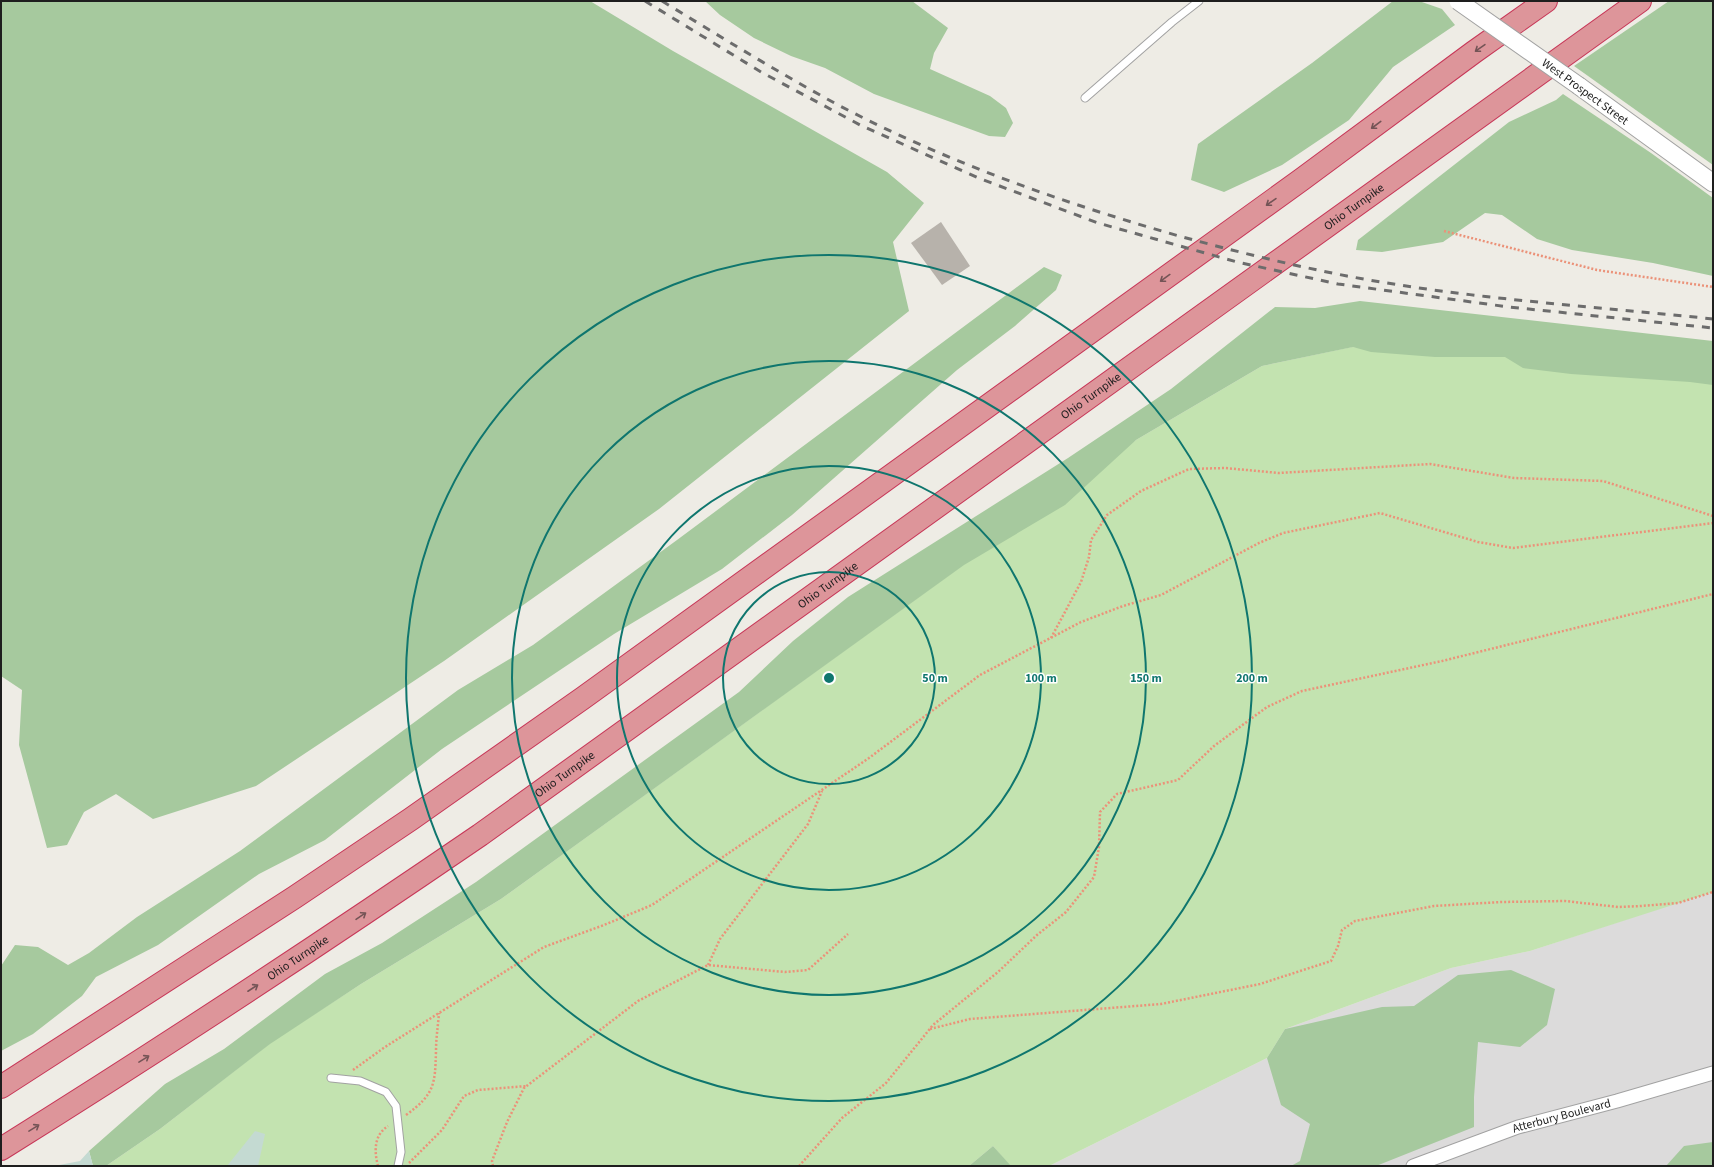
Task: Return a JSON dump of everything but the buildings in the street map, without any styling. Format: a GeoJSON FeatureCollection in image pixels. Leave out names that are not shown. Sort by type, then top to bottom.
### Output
{"type":"FeatureCollection","features":[{"type":"Feature","properties":{"kind":"highway"},"geometry":{"type":"LineString","coordinates":[[1,1087],[295,897],[582,698],[1301,180],[1474,52],[1546,1]]}},
{"type":"Feature","properties":{"kind":"highway","name":"Ohio Turnpike"},"geometry":{"type":"LineString","coordinates":[[1,1149],[170,1042],[328,938],[486,831],[1640,1]]}},
{"type":"Feature","properties":{"kind":"street","name":"West Prospect Street"},"geometry":{"type":"LineString","coordinates":[[1458,1],[1713,183]]}},
{"type":"Feature","properties":{"kind":"street","name":"Atterbury Boulevard"},"geometry":{"type":"LineString","coordinates":[[1412,1166],[1518,1127],[1617,1101],[1713,1073]]}},
{"type":"Feature","properties":{"kind":"lane"},"geometry":{"type":"LineString","coordinates":[[1085,98],[1172,22],[1199,1]]}},
{"type":"Feature","properties":{"kind":"lane"},"geometry":{"type":"LineString","coordinates":[[331,1078],[360,1081],[386,1092],[396,1106],[401,1152],[398,1166]]}},
{"type":"Feature","properties":{"kind":"path"},"geometry":{"type":"LineString","coordinates":[[1444,232],[1597,270],[1713,287]]}},
{"type":"Feature","properties":{"kind":"path"},"geometry":{"type":"LineString","coordinates":[[1050,638],[1081,582],[1091,540],[1107,515],[1141,491],[1189,469],[1225,468],[1279,472],[1430,464],[1514,478],[1602,481],[1713,516]]}},
{"type":"Feature","properties":{"kind":"path"},"geometry":{"type":"LineString","coordinates":[[339,1079],[385,1046],[544,947],[604,925],[652,905],[869,758],[980,675],[1080,622],[1116,609],[1161,596],[1258,543],[1283,533],[1380,513],[1478,542],[1513,548],[1713,523]]}},
{"type":"Feature","properties":{"kind":"path"},"geometry":{"type":"LineString","coordinates":[[799,1166],[842,1118],[886,1083],[929,1030],[998,972],[1037,935],[1066,912],[1094,877],[1099,848],[1100,812],[1117,794],[1178,780],[1214,746],[1267,707],[1302,691],[1442,661],[1713,594]]}},
{"type":"Feature","properties":{"kind":"path"},"geometry":{"type":"LineString","coordinates":[[708,964],[720,939],[808,824],[822,790]]}},
{"type":"Feature","properties":{"kind":"path"},"geometry":{"type":"LineString","coordinates":[[929,1030],[970,1019],[1161,1004],[1260,984],[1331,961],[1338,946],[1342,930],[1354,921],[1434,906],[1501,902],[1565,901],[1626,907],[1678,903],[1713,892]]}},
{"type":"Feature","properties":{"kind":"path"},"geometry":{"type":"LineString","coordinates":[[493,1166],[492,1160],[507,1122],[524,1088],[638,1000],[708,964],[785,972],[808,970],[848,934]]}},
{"type":"Feature","properties":{"kind":"path"},"geometry":{"type":"LineString","coordinates":[[378,1166],[374,1152],[381,1131],[421,1104],[432,1088],[436,1072],[439,1013]]}},
{"type":"Feature","properties":{"kind":"path"},"geometry":{"type":"LineString","coordinates":[[406,1166],[442,1130],[464,1096],[478,1090],[528,1086]]}},
{"type":"Feature","properties":{"kind":"shaded area"},"geometry":{"type":"Polygon","coordinates":[[[1713,891],[1713,1166],[1049,1166],[1267,1058],[1285,1029],[1451,968],[1530,951],[1713,891]]]}},
{"type":"Feature","properties":{"kind":"shaded area"},"geometry":{"type":"Polygon","coordinates":[[[255,1131],[265,1134],[258,1166],[227,1166],[255,1131]]]}},
{"type":"Feature","properties":{"kind":"shaded area"},"geometry":{"type":"Polygon","coordinates":[[[89,1151],[93,1166],[54,1166],[80,1161],[89,1151]]]}},
{"type":"Feature","properties":{"kind":"green space"},"geometry":{"type":"Polygon","coordinates":[[[1,1],[590,1],[673,51],[887,172],[924,203],[893,242],[909,311],[659,509],[444,661],[256,786],[153,819],[116,794],[84,812],[67,845],[47,848],[19,745],[22,690],[1,676],[1,1]]]}},
{"type":"Feature","properties":{"kind":"green space"},"geometry":{"type":"Polygon","coordinates":[[[705,1],[912,1],[948,28],[934,53],[930,69],[990,96],[1006,108],[1013,123],[1005,137],[989,136],[874,94],[825,68],[791,56],[754,38],[720,15],[705,1]]]}},
{"type":"Feature","properties":{"kind":"green space"},"geometry":{"type":"Polygon","coordinates":[[[1393,1],[1419,1],[1442,9],[1455,25],[1393,67],[1349,120],[1282,165],[1224,192],[1191,180],[1198,144],[1312,63],[1393,1]]]}},
{"type":"Feature","properties":{"kind":"green space"},"geometry":{"type":"Polygon","coordinates":[[[1669,1],[1713,1],[1713,165],[1574,66],[1669,1]]]}},
{"type":"Feature","properties":{"kind":"green space"},"geometry":{"type":"Polygon","coordinates":[[[1563,94],[1651,153],[1713,198],[1713,276],[1653,263],[1572,250],[1537,239],[1502,215],[1485,213],[1443,242],[1382,252],[1356,250],[1358,240],[1509,122],[1556,100],[1563,94]]]}},
{"type":"Feature","properties":{"kind":"green space"},"geometry":{"type":"Polygon","coordinates":[[[1044,267],[1062,275],[1056,290],[1015,326],[957,370],[792,515],[722,569],[614,634],[442,749],[325,840],[259,874],[158,945],[96,977],[82,996],[33,1034],[1,1051],[1,966],[15,945],[38,947],[68,965],[89,953],[137,917],[240,851],[458,690],[533,645],[677,540],[1044,267]]]}},
{"type":"Feature","properties":{"kind":"green space"},"geometry":{"type":"Polygon","coordinates":[[[1360,301],[1713,341],[1713,385],[1690,382],[1571,374],[1523,368],[1505,357],[1435,357],[1371,352],[1353,347],[1262,366],[1136,440],[1065,505],[964,565],[501,899],[361,984],[270,1044],[160,1129],[106,1166],[93,1166],[89,1151],[165,1084],[224,1049],[325,974],[382,943],[476,882],[739,692],[793,641],[848,597],[1068,458],[1171,389],[1275,307],[1315,308],[1360,301]]]}},
{"type":"Feature","properties":{"kind":"green space"},"geometry":{"type":"Polygon","coordinates":[[[1352,347],[1713,365],[1713,892],[1530,951],[1451,968],[1285,1029],[1267,1058],[1049,1166],[1010,1166],[993,1146],[969,1166],[106,1166],[160,1129],[273,1041],[361,984],[501,899],[1136,440],[1262,366],[1352,347]]]}},
{"type":"Feature","properties":{"kind":"green space"},"geometry":{"type":"Polygon","coordinates":[[[1511,970],[1555,989],[1547,1025],[1520,1047],[1478,1042],[1474,1097],[1474,1127],[1376,1166],[1291,1166],[1300,1161],[1310,1124],[1281,1105],[1267,1058],[1285,1029],[1382,1007],[1414,1006],[1458,975],[1511,970]]]}},
{"type":"Feature","properties":{"kind":"green space"},"geometry":{"type":"Polygon","coordinates":[[[1713,1142],[1713,1166],[1666,1166],[1684,1146],[1713,1142]]]}},
{"type":"Feature","properties":{"kind":"green space"},"geometry":{"type":"Polygon","coordinates":[[[993,1146],[1011,1166],[969,1166],[993,1146]]]}},
{"type":"Feature","properties":{"kind":"railway"},"geometry":{"type":"LineString","coordinates":[[645,1],[761,72],[862,126],[981,179],[1098,223],[1237,262],[1338,284],[1509,307],[1713,328]]}},
{"type":"Feature","properties":{"kind":"railway"},"geometry":{"type":"LineString","coordinates":[[662,1],[795,81],[840,106],[881,126],[1006,180],[1092,210],[1179,236],[1262,258],[1392,284],[1438,291],[1713,319]]}}]}
